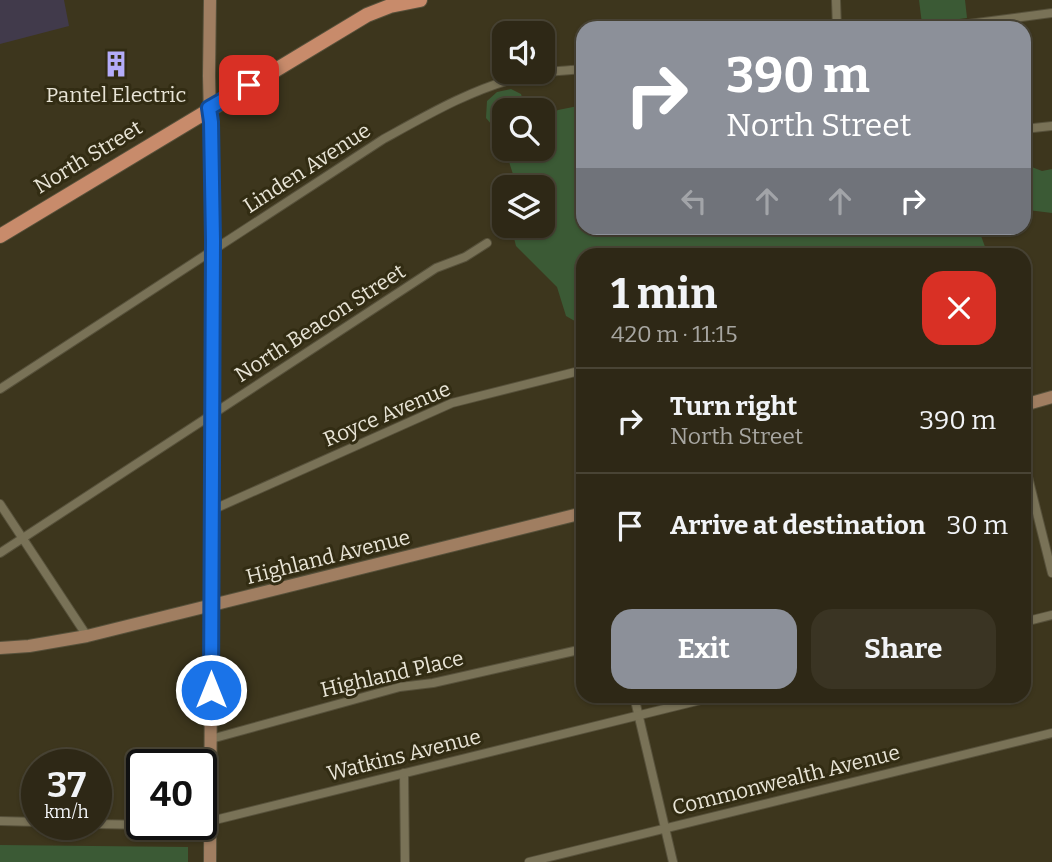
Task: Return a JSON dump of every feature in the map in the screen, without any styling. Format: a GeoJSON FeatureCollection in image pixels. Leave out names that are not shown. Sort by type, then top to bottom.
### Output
{"type":"FeatureCollection","features":[{"type":"Feature","properties":{"kind":"main road","name":"North Street"},"geometry":{"type":"LineString","coordinates":[[0,236],[367,15],[398,4],[420,0]]}},
{"type":"Feature","properties":{"kind":"street"},"geometry":{"type":"LineString","coordinates":[[210,0],[209,108],[213,249],[211,749]]}},
{"type":"Feature","properties":{"kind":"street"},"geometry":{"type":"LineString","coordinates":[[836,0],[837,21]]}},
{"type":"Feature","properties":{"kind":"street"},"geometry":{"type":"LineString","coordinates":[[991,21],[1052,13]]}},
{"type":"Feature","properties":{"kind":"street","name":"Linden Avenue"},"geometry":{"type":"LineString","coordinates":[[0,389],[382,140],[439,108],[493,85],[526,75],[576,70]]}},
{"type":"Feature","properties":{"kind":"street"},"geometry":{"type":"LineString","coordinates":[[1031,128],[1052,126]]}},
{"type":"Feature","properties":{"kind":"street","name":"North Beacon Street"},"geometry":{"type":"LineString","coordinates":[[0,553],[436,268],[465,257],[487,243]]}},
{"type":"Feature","properties":{"kind":"street","name":"Royce Avenue"},"geometry":{"type":"LineString","coordinates":[[212,510],[452,403],[576,372]]}},
{"type":"Feature","properties":{"kind":"street"},"geometry":{"type":"LineString","coordinates":[[1031,403],[1052,397]]}},
{"type":"Feature","properties":{"kind":"street"},"geometry":{"type":"LineString","coordinates":[[1031,489],[1052,573]]}},
{"type":"Feature","properties":{"kind":"street"},"geometry":{"type":"LineString","coordinates":[[0,504],[87,636]]}},
{"type":"Feature","properties":{"kind":"street","name":"Highland Avenue"},"geometry":{"type":"LineString","coordinates":[[0,648],[87,636],[576,515]]}},
{"type":"Feature","properties":{"kind":"street"},"geometry":{"type":"LineString","coordinates":[[1031,620],[1052,615]]}},
{"type":"Feature","properties":{"kind":"street","name":"Highland Place"},"geometry":{"type":"LineString","coordinates":[[211,739],[400,687],[433,683],[576,651]]}},
{"type":"Feature","properties":{"kind":"street"},"geometry":{"type":"LineString","coordinates":[[636,703],[673,862]]}},
{"type":"Feature","properties":{"kind":"street","name":"Watkins Avenue"},"geometry":{"type":"LineString","coordinates":[[217,820],[688,703]]}},
{"type":"Feature","properties":{"kind":"street","name":"Commonwealth Avenue"},"geometry":{"type":"LineString","coordinates":[[529,862],[1052,733]]}},
{"type":"Feature","properties":{"kind":"street"},"geometry":{"type":"LineString","coordinates":[[404,773],[405,862]]}},
{"type":"Feature","properties":{"kind":"street"},"geometry":{"type":"LineString","coordinates":[[0,821],[21,822]]}},
{"type":"Feature","properties":{"kind":"street"},"geometry":{"type":"LineString","coordinates":[[210,862],[211,840]]}},
{"type":"Feature","properties":{"kind":"shaded area"},"geometry":{"type":"Polygon","coordinates":[[[0,0],[64,0],[69,26],[0,44],[0,0]]]}},
{"type":"Feature","properties":{"kind":"green space"},"geometry":{"type":"Polygon","coordinates":[[[919,0],[965,0],[967,18],[922,21],[919,0]]]}},
{"type":"Feature","properties":{"kind":"green space"},"geometry":{"type":"Polygon","coordinates":[[[511,89],[521,94],[522,98],[492,98],[492,125],[486,118],[487,101],[497,92],[511,89]]]}},
{"type":"Feature","properties":{"kind":"green space"},"geometry":{"type":"Polygon","coordinates":[[[576,106],[576,235],[981,235],[985,248],[576,248],[576,322],[566,316],[557,287],[516,246],[514,238],[555,238],[555,175],[513,175],[509,161],[555,161],[555,112],[576,106]]]}},
{"type":"Feature","properties":{"kind":"green space"},"geometry":{"type":"Polygon","coordinates":[[[1031,167],[1042,171],[1052,169],[1052,213],[1031,210],[1031,167]]]}},
{"type":"Feature","properties":{"kind":"green space"},"geometry":{"type":"Polygon","coordinates":[[[0,845],[188,847],[188,862],[0,862],[0,845]]]}},
{"type":"Feature","properties":{"kind":"place","name":"Pantel Electric"},"geometry":{"type":"Point","coordinates":[116,64]}},
{"type":"Feature","properties":{"kind":"route"},"geometry":{"type":"LineString","coordinates":[[211,690],[213,241],[209,108],[249,85]]}}]}
